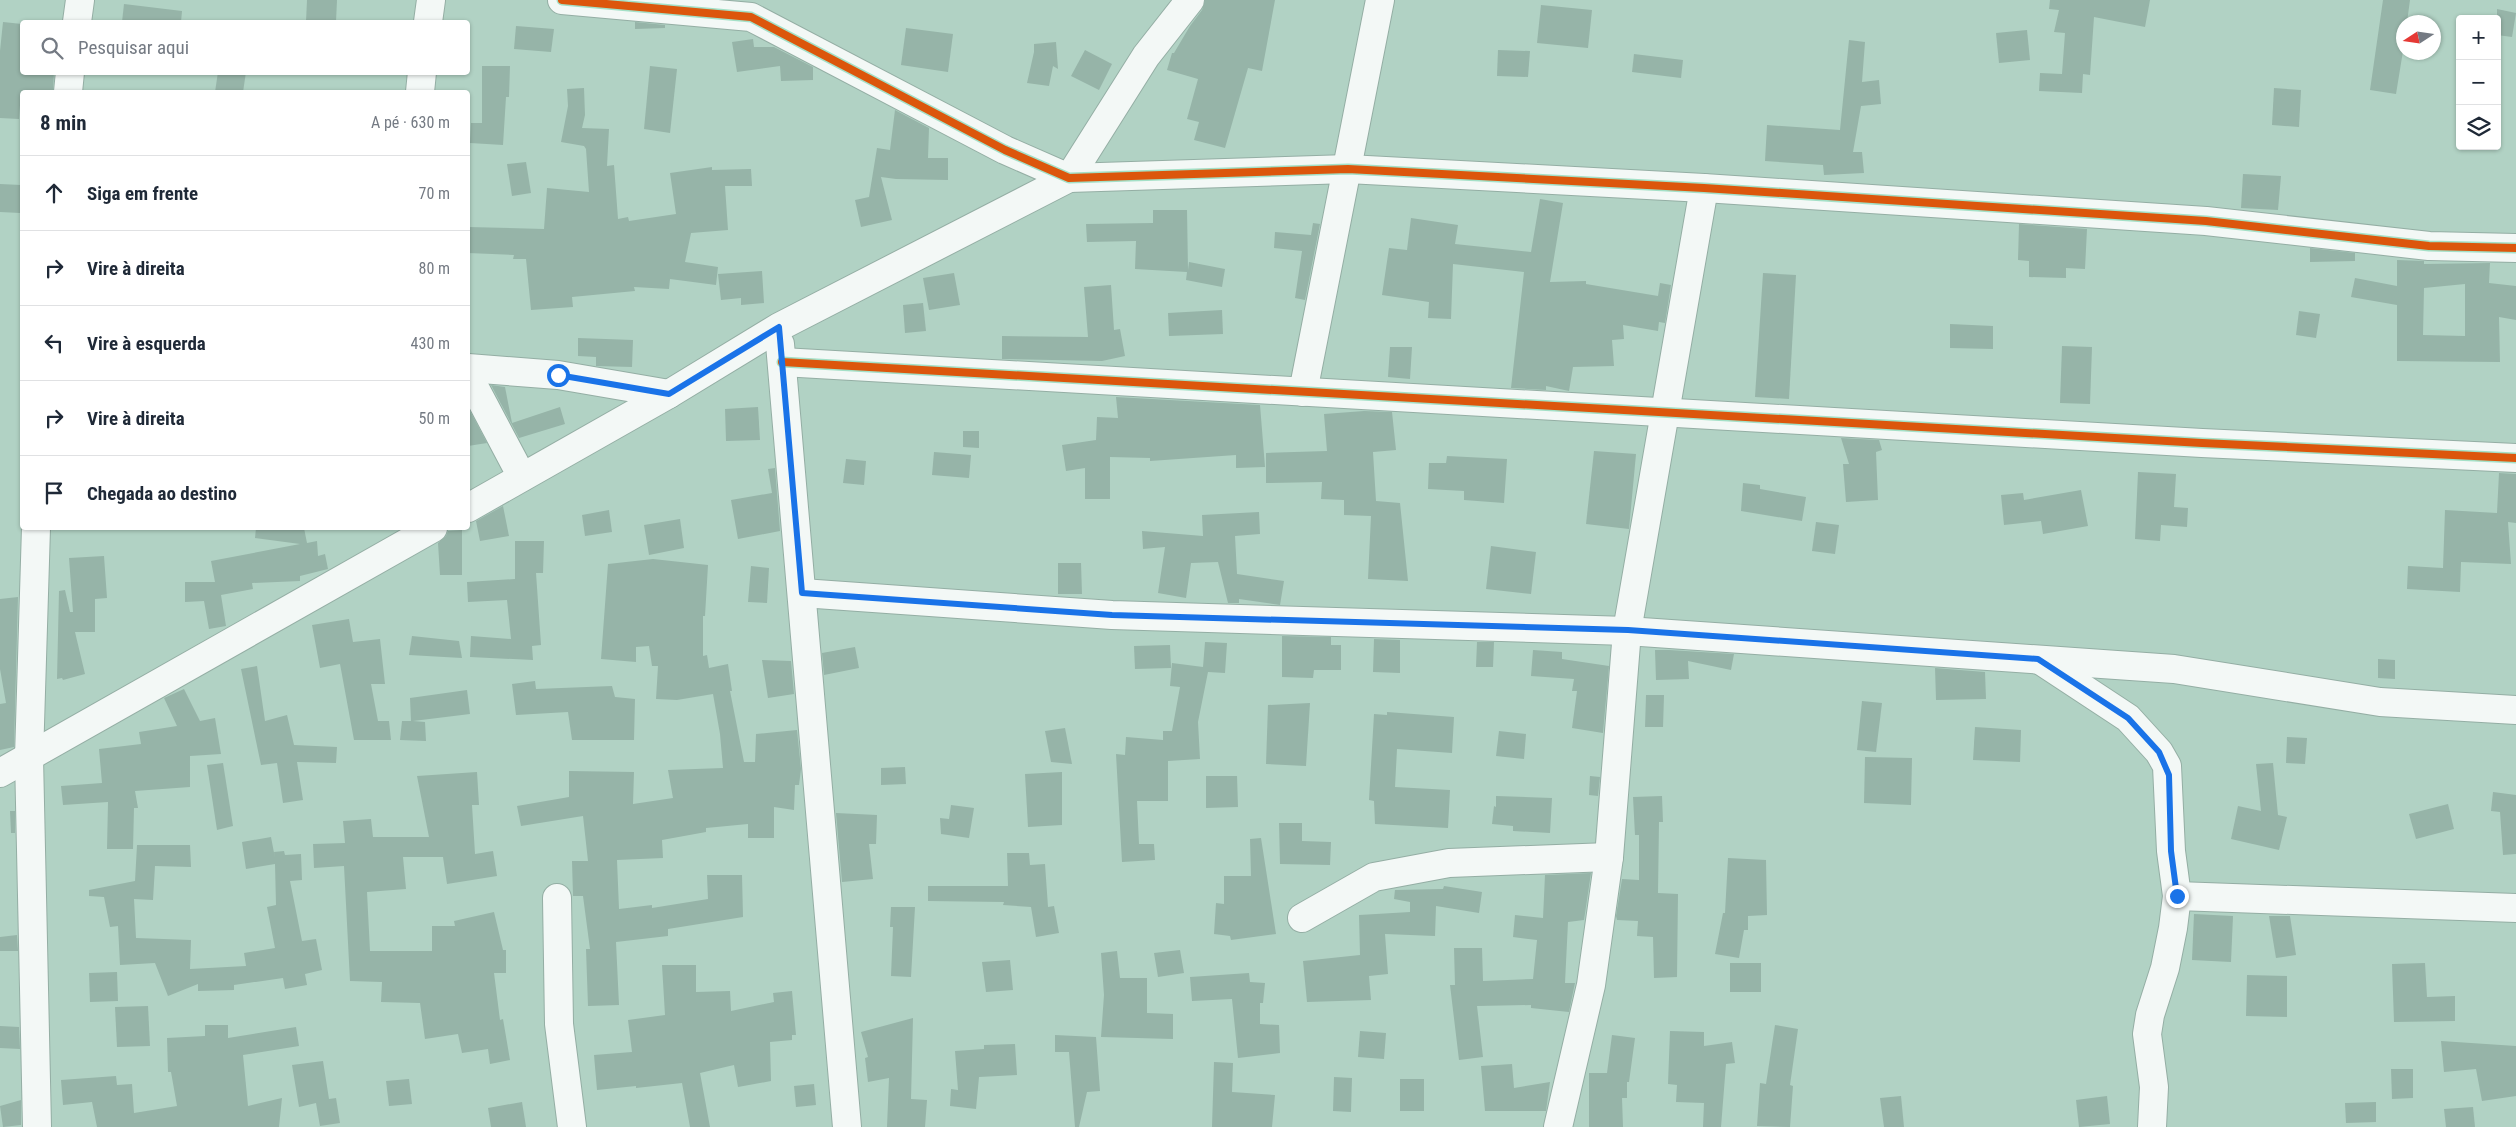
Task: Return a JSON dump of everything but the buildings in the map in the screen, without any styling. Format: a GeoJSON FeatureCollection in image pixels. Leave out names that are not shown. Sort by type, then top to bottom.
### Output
{"type":"FeatureCollection","features":[{"type":"Feature","properties":{"kind":"street"},"geometry":{"type":"LineString","coordinates":[[77,20],[80,0]]}},
{"type":"Feature","properties":{"kind":"street"},"geometry":{"type":"LineString","coordinates":[[428,20],[431,0]]}},
{"type":"Feature","properties":{"kind":"street"},"geometry":{"type":"LineString","coordinates":[[562,0],[750,9],[1005,150],[1069,178]]}},
{"type":"Feature","properties":{"kind":"street"},"geometry":{"type":"LineString","coordinates":[[1069,178],[1146,56],[1190,0]]}},
{"type":"Feature","properties":{"kind":"street"},"geometry":{"type":"LineString","coordinates":[[1303,392],[1380,0]]}},
{"type":"Feature","properties":{"kind":"street"},"geometry":{"type":"LineString","coordinates":[[68,90],[70,75]]}},
{"type":"Feature","properties":{"kind":"street"},"geometry":{"type":"LineString","coordinates":[[420,90],[422,75]]}},
{"type":"Feature","properties":{"kind":"street"},"geometry":{"type":"LineString","coordinates":[[470,507],[669,394],[779,327],[1069,178],[1348,169],[1704,188],[2206,221],[2428,246],[2516,248]]}},
{"type":"Feature","properties":{"kind":"street"},"geometry":{"type":"LineString","coordinates":[[1558,1127],[1591,985],[1609,857],[1628,630],[1704,188]]}},
{"type":"Feature","properties":{"kind":"street"},"geometry":{"type":"LineString","coordinates":[[779,327],[847,1127]]}},
{"type":"Feature","properties":{"kind":"street"},"geometry":{"type":"LineString","coordinates":[[782,362],[2516,458]]}},
{"type":"Feature","properties":{"kind":"street"},"geometry":{"type":"LineString","coordinates":[[470,368],[558,375],[669,394]]}},
{"type":"Feature","properties":{"kind":"street"},"geometry":{"type":"LineString","coordinates":[[470,379],[522,477]]}},
{"type":"Feature","properties":{"kind":"street"},"geometry":{"type":"LineString","coordinates":[[36,530],[29,757],[38,1127]]}},
{"type":"Feature","properties":{"kind":"street"},"geometry":{"type":"LineString","coordinates":[[0,773],[429,530]]}},
{"type":"Feature","properties":{"kind":"street"},"geometry":{"type":"LineString","coordinates":[[802,593],[1112,615],[1628,630],[2174,669],[2380,702],[2516,710]]}},
{"type":"Feature","properties":{"kind":"street"},"geometry":{"type":"LineString","coordinates":[[2038,659],[2128,718],[2159,752],[2169,775],[2171,851],[2177,896],[2168,952],[2150,1015],[2147,1034],[2154,1087],[2152,1127]]}},
{"type":"Feature","properties":{"kind":"street"},"geometry":{"type":"LineString","coordinates":[[1302,918],[1374,877],[1449,863],[1609,857]]}},
{"type":"Feature","properties":{"kind":"street"},"geometry":{"type":"LineString","coordinates":[[2177,896],[2516,908]]}},
{"type":"Feature","properties":{"kind":"street"},"geometry":{"type":"LineString","coordinates":[[557,898],[559,1024],[572,1127]]}},
{"type":"Feature","properties":{"kind":"cycle path"},"geometry":{"type":"LineString","coordinates":[[562,0],[751,17],[1005,150],[1069,178],[1348,169],[1704,188],[2206,221],[2429,246],[2516,248]]}},
{"type":"Feature","properties":{"kind":"cycle path"},"geometry":{"type":"LineString","coordinates":[[782,362],[2202,443],[2516,458]]}},
{"type":"Feature","properties":{"kind":"route"},"geometry":{"type":"LineString","coordinates":[[558,375],[669,394],[779,327],[802,593],[1112,615],[1628,630],[2038,659],[2128,718],[2159,752],[2167,766],[2169,775],[2171,851],[2177,896]]}}]}
